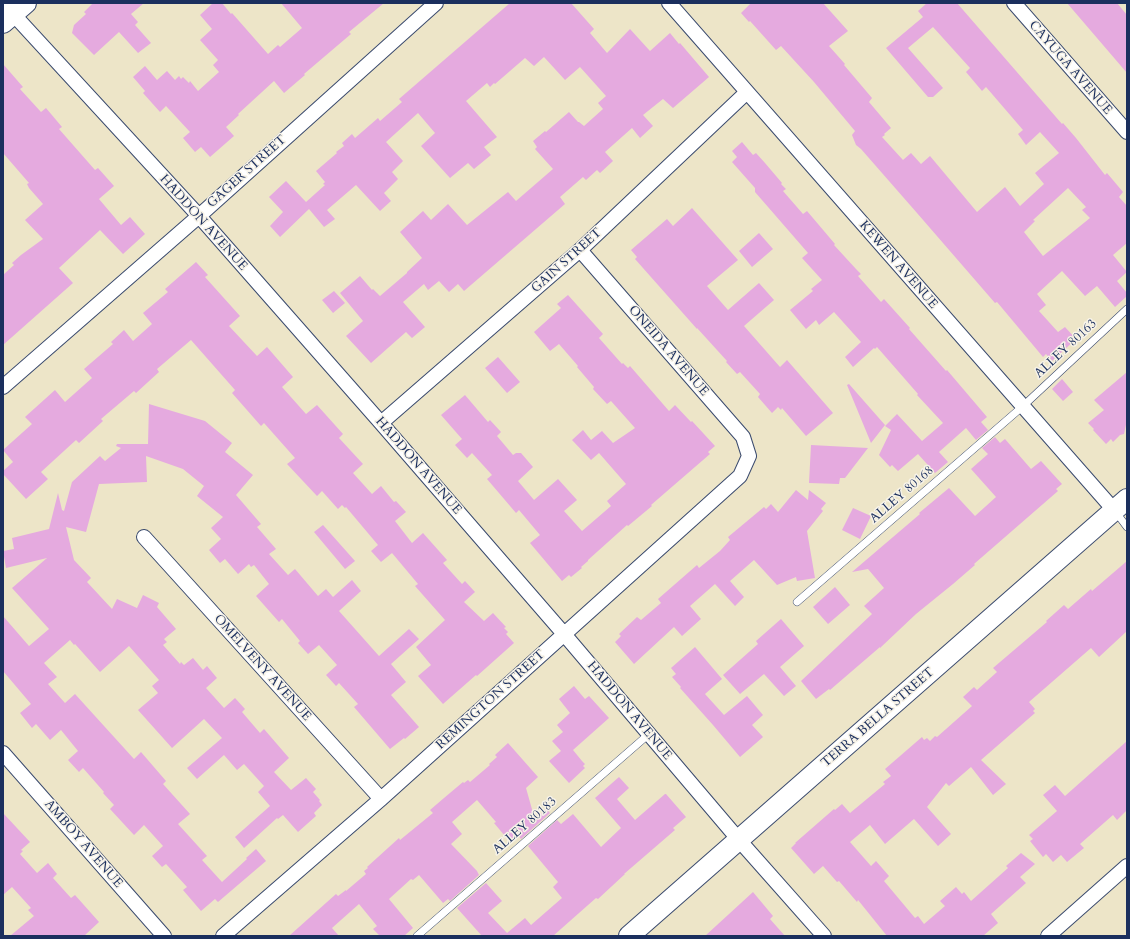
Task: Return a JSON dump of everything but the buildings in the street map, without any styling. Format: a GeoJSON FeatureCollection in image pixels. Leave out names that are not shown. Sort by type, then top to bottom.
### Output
{"type":"FeatureCollection","features":[{"type":"Feature","properties":{"kind":"main road","name":"TERRA BELLA STREET"},"geometry":{"type":"LineString","coordinates":[[629,936],[1120,504]]}},
{"type":"Feature","properties":{"kind":"street","name":"GAGER STREET"},"geometry":{"type":"LineString","coordinates":[[3,387],[199,216],[436,3]]}},
{"type":"Feature","properties":{"kind":"street","name":"KEWEN AVENUE"},"geometry":{"type":"LineString","coordinates":[[669,3],[1022,407],[1120,504]]}},
{"type":"Feature","properties":{"kind":"street","name":"CAYUGA AVENUE"},"geometry":{"type":"LineString","coordinates":[[1014,3],[1127,132]]}},
{"type":"Feature","properties":{"kind":"street","name":"HADDON AVENUE"},"geometry":{"type":"LineString","coordinates":[[11,11],[199,216],[381,423],[564,634],[739,840],[824,936]]}},
{"type":"Feature","properties":{"kind":"street","name":"GAIN STREET"},"geometry":{"type":"LineString","coordinates":[[381,423],[580,250],[747,92]]}},
{"type":"Feature","properties":{"kind":"street","name":"ONEIDA AVENUE"},"geometry":{"type":"LineString","coordinates":[[580,250],[743,437],[749,456]]}},
{"type":"Feature","properties":{"kind":"street","name":"REMINGTON STREET"},"geometry":{"type":"LineString","coordinates":[[223,936],[381,799],[740,476],[749,456]]}},
{"type":"Feature","properties":{"kind":"street","name":"OMELVENY AVENUE"},"geometry":{"type":"LineString","coordinates":[[144,537],[381,799]]}},
{"type":"Feature","properties":{"kind":"street","name":"AMBOY AVENUE"},"geometry":{"type":"LineString","coordinates":[[3,753],[164,936]]}},
{"type":"Feature","properties":{"kind":"street"},"geometry":{"type":"LineString","coordinates":[[1048,936],[1127,866]]}},
{"type":"Feature","properties":{"kind":"lane","name":"ALLEY 80163"},"geometry":{"type":"LineString","coordinates":[[1022,407],[1127,309]]}},
{"type":"Feature","properties":{"kind":"lane","name":"ALLEY 80168"},"geometry":{"type":"LineString","coordinates":[[797,602],[1022,407]]}},
{"type":"Feature","properties":{"kind":"lane","name":"KEWEN AVENUE"},"geometry":{"type":"LineString","coordinates":[[1120,504],[1127,527]]}},
{"type":"Feature","properties":{"kind":"lane","name":"ALLEY 80183"},"geometry":{"type":"LineString","coordinates":[[418,936],[649,734]]}}]}
